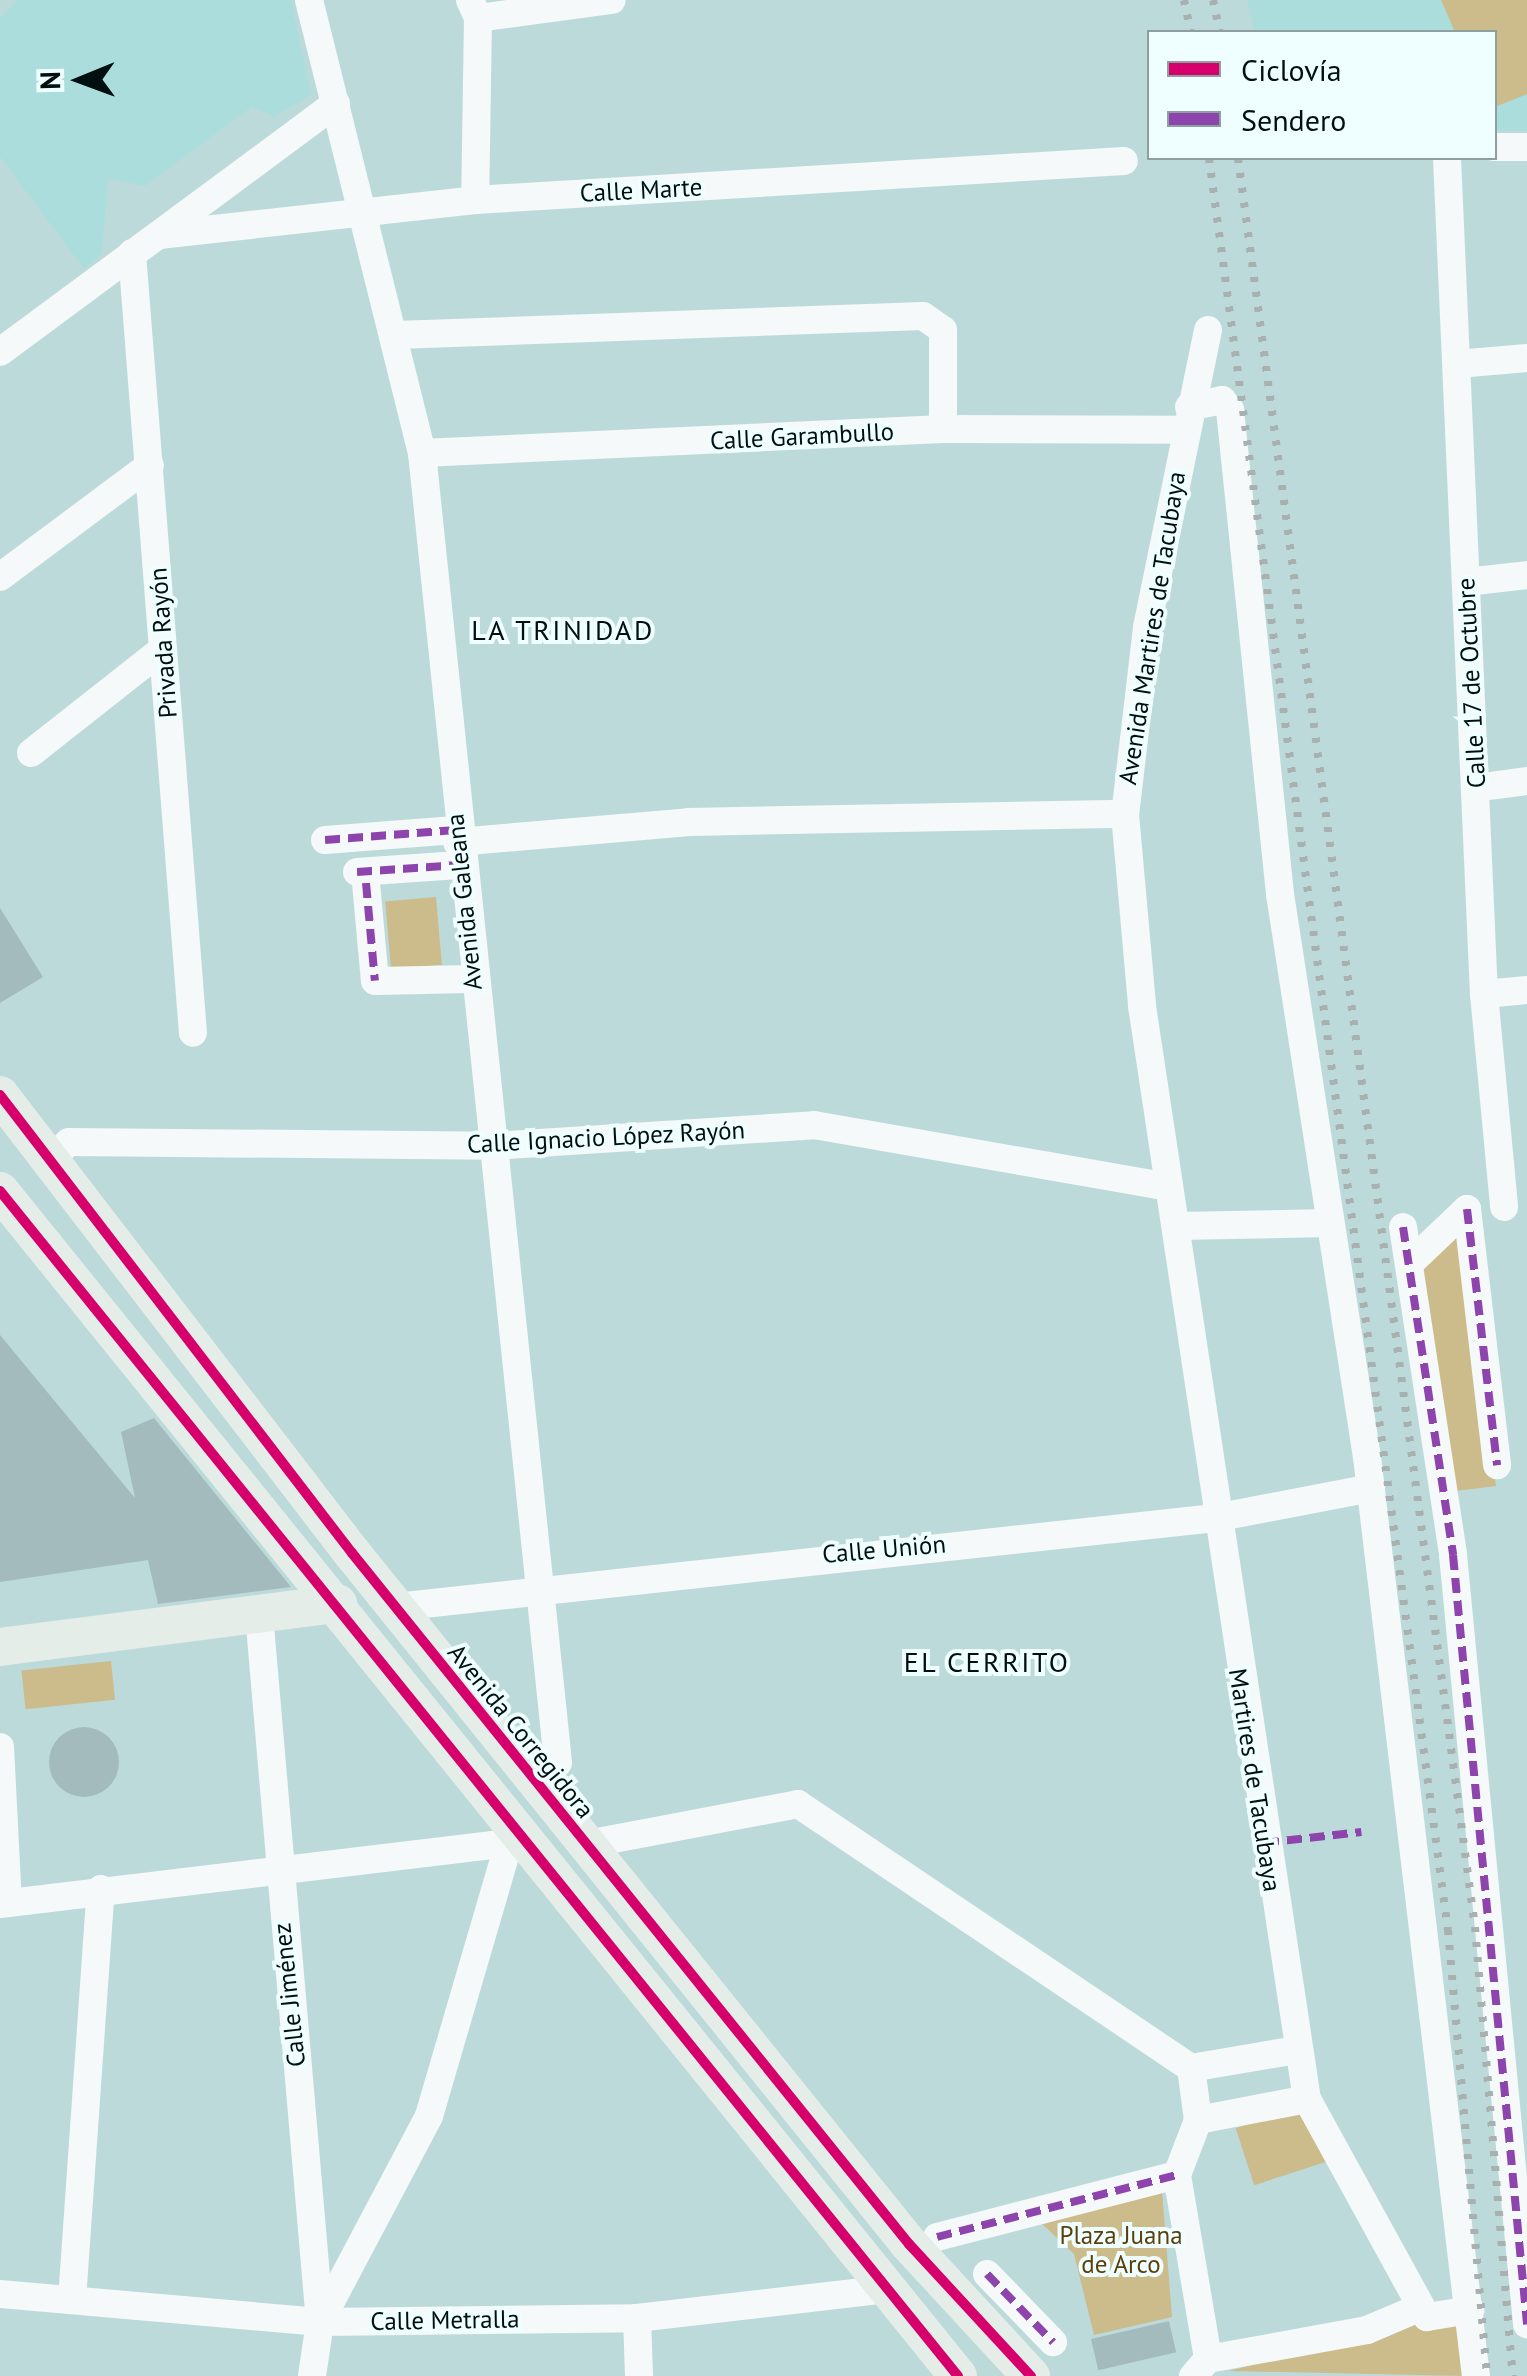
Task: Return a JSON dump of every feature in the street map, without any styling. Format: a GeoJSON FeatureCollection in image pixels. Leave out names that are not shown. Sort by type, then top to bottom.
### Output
{"type":"FeatureCollection","features":[{"type":"Feature","properties":{"kind":"main road","name":"Avenida Corregidora"},"geometry":{"type":"LineString","coordinates":[[0,1095],[47,1163],[396,1607],[587,1844],[929,2242],[1018,2369]]}},
{"type":"Feature","properties":{"kind":"main road"},"geometry":{"type":"LineString","coordinates":[[0,1192],[338,1604],[514,1838],[958,2376]]}},
{"type":"Feature","properties":{"kind":"main road"},"geometry":{"type":"LineString","coordinates":[[0,1647],[338,1604]]}},
{"type":"Feature","properties":{"kind":"street","name":"Avenida Galeana"},"geometry":{"type":"LineString","coordinates":[[309,0],[368,212],[422,453],[471,979],[493,1146],[558,1763]]}},
{"type":"Feature","properties":{"kind":"street"},"geometry":{"type":"LineString","coordinates":[[474,200],[474,9],[612,0]]}},
{"type":"Feature","properties":{"kind":"street","name":"Calle Marte"},"geometry":{"type":"LineString","coordinates":[[0,352],[336,103]]}},
{"type":"Feature","properties":{"kind":"street"},"geometry":{"type":"LineString","coordinates":[[1497,147],[1527,147]]}},
{"type":"Feature","properties":{"kind":"street","name":"Calle 17 de Octubre"},"geometry":{"type":"LineString","coordinates":[[1448,160],[1484,994],[1516,1207]]}},
{"type":"Feature","properties":{"kind":"street","name":"Calle Marte"},"geometry":{"type":"LineString","coordinates":[[160,236],[474,200],[1124,161]]}},
{"type":"Feature","properties":{"kind":"street","name":"Privada Rayón"},"geometry":{"type":"LineString","coordinates":[[132,253],[192,1034]]}},
{"type":"Feature","properties":{"kind":"street"},"geometry":{"type":"LineString","coordinates":[[396,334],[923,316],[943,330],[943,430]]}},
{"type":"Feature","properties":{"kind":"street","name":"Avenida Martires de Tacubaya"},"geometry":{"type":"LineString","coordinates":[[1176,1226],[1168,1188],[1125,814],[1186,419],[1208,330]]}},
{"type":"Feature","properties":{"kind":"street"},"geometry":{"type":"LineString","coordinates":[[1456,364],[1527,358]]}},
{"type":"Feature","properties":{"kind":"street","name":"Calle Garambullo"},"geometry":{"type":"LineString","coordinates":[[422,453],[1186,419],[1222,400],[1230,410],[1280,894],[1330,1223]]}},
{"type":"Feature","properties":{"kind":"street"},"geometry":{"type":"LineString","coordinates":[[0,577],[150,465]]}},
{"type":"Feature","properties":{"kind":"street"},"geometry":{"type":"LineString","coordinates":[[1466,582],[1527,575]]}},
{"type":"Feature","properties":{"kind":"street"},"geometry":{"type":"LineString","coordinates":[[31,753],[164,648]]}},
{"type":"Feature","properties":{"kind":"street"},"geometry":{"type":"LineString","coordinates":[[1476,788],[1527,782]]}},
{"type":"Feature","properties":{"kind":"street"},"geometry":{"type":"LineString","coordinates":[[325,840],[458,846],[690,822],[1125,814]]}},
{"type":"Feature","properties":{"kind":"street"},"geometry":{"type":"LineString","coordinates":[[458,846],[362,877],[374,981],[471,979]]}},
{"type":"Feature","properties":{"kind":"street"},"geometry":{"type":"LineString","coordinates":[[1484,994],[1527,990]]}},
{"type":"Feature","properties":{"kind":"street","name":"Calle Ignacio López Rayón"},"geometry":{"type":"LineString","coordinates":[[47,1163],[69,1142],[493,1146],[814,1125],[1168,1188]]}},
{"type":"Feature","properties":{"kind":"street"},"geometry":{"type":"LineString","coordinates":[[1408,1264],[1466,1208],[1516,1207]]}},
{"type":"Feature","properties":{"kind":"street"},"geometry":{"type":"LineString","coordinates":[[1466,1208],[1498,1465]]}},
{"type":"Feature","properties":{"kind":"street"},"geometry":{"type":"LineString","coordinates":[[1176,1226],[1330,1223],[1371,1488],[1476,2376]]}},
{"type":"Feature","properties":{"kind":"street","name":"Martires de Tacubaya"},"geometry":{"type":"LineString","coordinates":[[1176,1226],[1215,1518],[1296,2050],[1307,2099],[1419,2308]]}},
{"type":"Feature","properties":{"kind":"street"},"geometry":{"type":"LineString","coordinates":[[1403,1227],[1453,1554],[1516,2028],[1526,2301]]}},
{"type":"Feature","properties":{"kind":"street","name":"Calle Unión"},"geometry":{"type":"LineString","coordinates":[[396,1607],[540,1595],[804,1557],[1215,1518],[1371,1488]]}},
{"type":"Feature","properties":{"kind":"street","name":"Calle Jiménez"},"geometry":{"type":"LineString","coordinates":[[258,1614],[276,1866],[320,2322],[312,2376]]}},
{"type":"Feature","properties":{"kind":"street"},"geometry":{"type":"LineString","coordinates":[[0,1747],[4,1903],[514,1838],[429,2116],[320,2322]]}},
{"type":"Feature","properties":{"kind":"street"},"geometry":{"type":"LineString","coordinates":[[587,1844],[798,1804],[1191,2068],[1296,2050]]}},
{"type":"Feature","properties":{"kind":"street"},"geometry":{"type":"LineString","coordinates":[[72,2300],[101,1889]]}},
{"type":"Feature","properties":{"kind":"street"},"geometry":{"type":"LineString","coordinates":[[1191,2068],[1198,2120],[1177,2175],[1201,2368],[1366,2330],[1419,2308],[1426,2317],[1470,2310]]}},
{"type":"Feature","properties":{"kind":"street"},"geometry":{"type":"LineString","coordinates":[[1198,2120],[1307,2099]]}},
{"type":"Feature","properties":{"kind":"street"},"geometry":{"type":"LineString","coordinates":[[929,2242],[1177,2175]]}},
{"type":"Feature","properties":{"kind":"street"},"geometry":{"type":"LineString","coordinates":[[987,2274],[1054,2342]]}},
{"type":"Feature","properties":{"kind":"street","name":"Calle Metralla"},"geometry":{"type":"LineString","coordinates":[[0,2294],[320,2322],[636,2318],[888,2289]]}},
{"type":"Feature","properties":{"kind":"street"},"geometry":{"type":"LineString","coordinates":[[636,2318],[639,2376]]}},
{"type":"Feature","properties":{"kind":"shaded area"},"geometry":{"type":"Polygon","coordinates":[[[18,0],[291,0],[311,95],[274,117],[252,107],[145,186],[108,179],[102,253],[84,269],[0,157],[0,17],[18,0]]]}},
{"type":"Feature","properties":{"kind":"shaded area"},"geometry":{"type":"Polygon","coordinates":[[[1247,0],[1527,0],[1527,131],[1497,130],[1497,30],[1254,30],[1247,0]]]}},
{"type":"Feature","properties":{"kind":"green space"},"geometry":{"type":"Polygon","coordinates":[[[1441,0],[1527,0],[1527,94],[1497,106],[1497,30],[1454,30],[1441,0]]]}},
{"type":"Feature","properties":{"kind":"green space"},"geometry":{"type":"Polygon","coordinates":[[[436,897],[442,965],[391,969],[385,901],[436,897]]]}},
{"type":"Feature","properties":{"kind":"green space"},"geometry":{"type":"Polygon","coordinates":[[[1461,1223],[1496,1486],[1448,1492],[1419,1272],[1461,1223]]]}},
{"type":"Feature","properties":{"kind":"green space"},"geometry":{"type":"Polygon","coordinates":[[[111,1661],[115,1700],[26,1709],[21,1670],[111,1661]]]}},
{"type":"Feature","properties":{"kind":"green space"},"geometry":{"type":"Polygon","coordinates":[[[1307,2105],[1326,2162],[1254,2185],[1236,2128],[1307,2105]]]}},
{"type":"Feature","properties":{"kind":"green space","name":"Plaza Juana de Arco"},"geometry":{"type":"Polygon","coordinates":[[[1162,2190],[1172,2317],[1094,2335],[1074,2254],[1040,2222],[1162,2190]]]}},
{"type":"Feature","properties":{"kind":"green space"},"geometry":{"type":"Polygon","coordinates":[[[1462,2320],[1466,2376],[1229,2371],[1417,2321],[1462,2320]]]}},
{"type":"Feature","properties":{"kind":"building"},"geometry":{"type":"Polygon","coordinates":[[[0,908],[43,977],[0,1003],[0,908]]]}},
{"type":"Feature","properties":{"kind":"building"},"geometry":{"type":"Polygon","coordinates":[[[0,1335],[135,1498],[121,1432],[154,1418],[291,1587],[158,1604],[148,1560],[0,1582],[0,1335]]]}},
{"type":"Feature","properties":{"kind":"building"},"geometry":{"type":"Polygon","coordinates":[[[84,1727],[109,1737],[119,1762],[109,1787],[84,1797],[59,1787],[49,1762],[59,1737],[84,1727]]]}},
{"type":"Feature","properties":{"kind":"building"},"geometry":{"type":"Polygon","coordinates":[[[1169,2321],[1176,2352],[1098,2370],[1091,2339],[1169,2321]]]}},
{"type":"Feature","properties":{"kind":"railway"},"geometry":{"type":"LineString","coordinates":[[1184,0],[1191,30]]}},
{"type":"Feature","properties":{"kind":"railway"},"geometry":{"type":"LineString","coordinates":[[1213,0],[1220,30]]}},
{"type":"Feature","properties":{"kind":"railway"},"geometry":{"type":"LineString","coordinates":[[1209,160],[1448,1930],[1487,2376]]}},
{"type":"Feature","properties":{"kind":"railway"},"geometry":{"type":"LineString","coordinates":[[1238,160],[1475,1927],[1513,2376]]}},
{"type":"Feature","properties":{"kind":"marked path"},"geometry":{"type":"LineString","coordinates":[[325,840],[456,830]]}},
{"type":"Feature","properties":{"kind":"marked path"},"geometry":{"type":"LineString","coordinates":[[357,872],[459,865]]}},
{"type":"Feature","properties":{"kind":"marked path"},"geometry":{"type":"LineString","coordinates":[[366,883],[375,981]]}},
{"type":"Feature","properties":{"kind":"marked path"},"geometry":{"type":"LineString","coordinates":[[1467,1209],[1497,1465]]}},
{"type":"Feature","properties":{"kind":"marked path"},"geometry":{"type":"LineString","coordinates":[[1403,1227],[1453,1555],[1527,2324]]}},
{"type":"Feature","properties":{"kind":"marked path"},"geometry":{"type":"LineString","coordinates":[[1264,1843],[1361,1832]]}},
{"type":"Feature","properties":{"kind":"marked path"},"geometry":{"type":"LineString","coordinates":[[937,2237],[1177,2175]]}},
{"type":"Feature","properties":{"kind":"marked path"},"geometry":{"type":"LineString","coordinates":[[987,2274],[1053,2342]]}},
{"type":"Feature","properties":{"kind":"cycle path"},"geometry":{"type":"LineString","coordinates":[[0,1095],[352,1553],[909,2244],[1031,2376]]}},
{"type":"Feature","properties":{"kind":"cycle path"},"geometry":{"type":"LineString","coordinates":[[0,1191],[958,2376]]}},
{"type":"Feature","properties":{"kind":"district","name":"LA TRINIDAD"},"geometry":{"type":"Point","coordinates":[563,630]}},
{"type":"Feature","properties":{"kind":"district","name":"EL CERRITO"},"geometry":{"type":"Point","coordinates":[987,1662]}}]}
